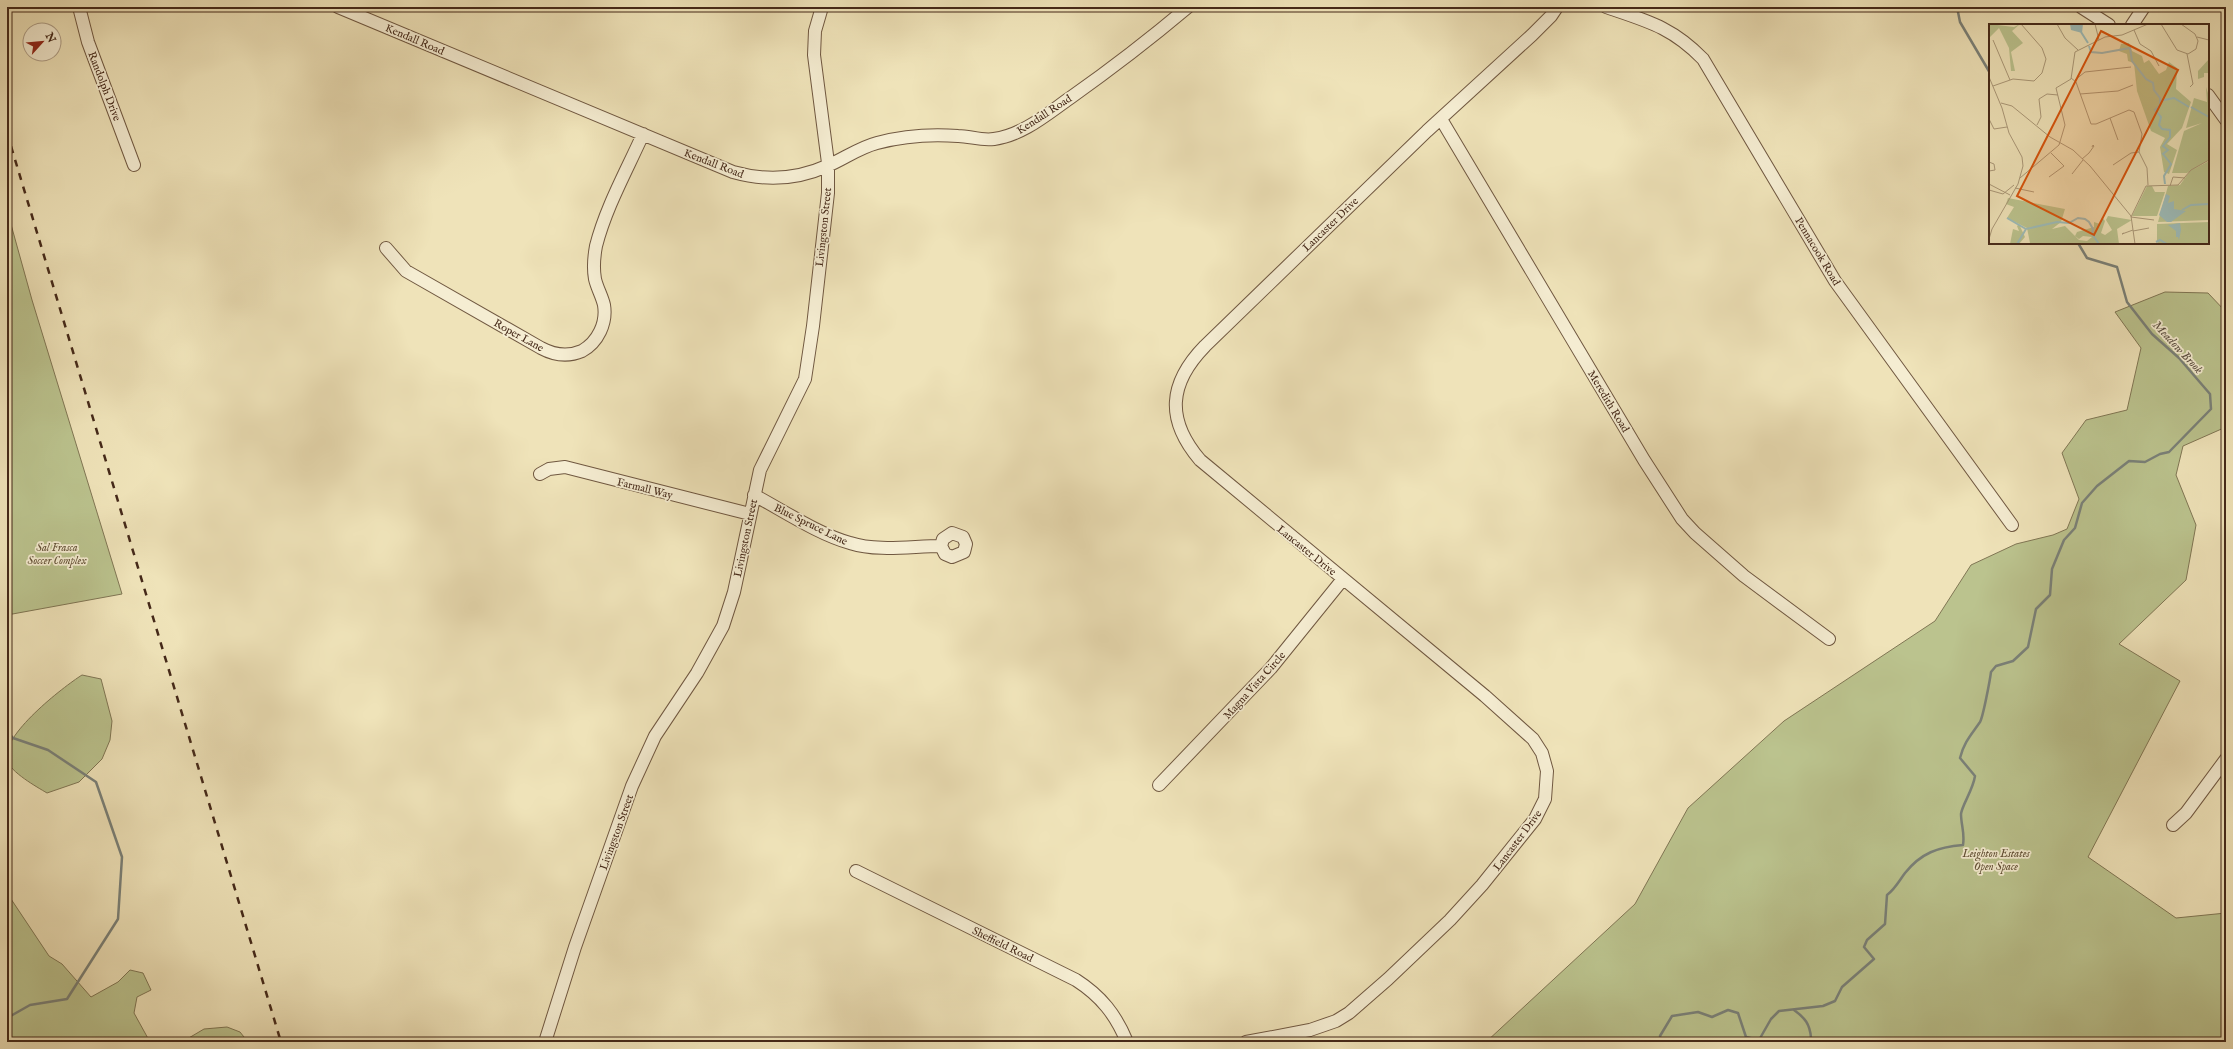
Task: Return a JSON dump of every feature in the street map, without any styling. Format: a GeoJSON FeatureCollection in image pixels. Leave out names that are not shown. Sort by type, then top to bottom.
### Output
{"type":"FeatureCollection","features":[{"type":"Feature","properties":{"kind":"street","name":"Randolph Drive"},"geometry":{"type":"LineString","coordinates":[[79,7],[88,42],[134,165]]}},
{"type":"Feature","properties":{"kind":"street","name":"Kendall Road"},"geometry":{"type":"LineString","coordinates":[[338,7],[733,172],[754,178],[776,179],[809,173],[828,166],[852,152],[876,143],[935,134],[961,136],[981,140],[995,139],[1013,134],[1029,127],[1097,79],[1137,49],[1188,7]]}},
{"type":"Feature","properties":{"kind":"street","name":"Livingston Street"},"geometry":{"type":"LineString","coordinates":[[545,1042],[575,947],[632,786],[655,736],[697,672],[723,626],[734,592],[760,470],[805,379],[813,326],[828,194],[828,166],[814,55],[815,31],[822,7]]}},
{"type":"Feature","properties":{"kind":"street","name":"Lancaster Drive"},"geometry":{"type":"LineString","coordinates":[[1246,1042],[1322,1027],[1349,1013],[1450,920],[1482,885],[1543,807],[1547,790],[1547,771],[1545,762],[1533,738],[1485,696],[1200,460],[1182,434],[1176,420],[1176,404],[1179,388],[1194,358],[1205,346],[1441,119],[1532,35],[1551,16],[1557,7]]}},
{"type":"Feature","properties":{"kind":"street","name":"Pennacook Road"},"geometry":{"type":"LineString","coordinates":[[1606,7],[1670,31],[1687,42],[1703,59],[1835,281],[2012,525]]}},
{"type":"Feature","properties":{"kind":"street"},"geometry":{"type":"LineString","coordinates":[[2080,7],[2107,24]]}},
{"type":"Feature","properties":{"kind":"street"},"geometry":{"type":"LineString","coordinates":[[2133,24],[2144,7]]}},
{"type":"Feature","properties":{"kind":"street"},"geometry":{"type":"LineString","coordinates":[[2209,96],[2226,120]]}},
{"type":"Feature","properties":{"kind":"street","name":"Meredith Road"},"geometry":{"type":"LineString","coordinates":[[1441,119],[1644,460],[1682,519],[1744,576],[1829,639]]}},
{"type":"Feature","properties":{"kind":"street","name":"Roper Lane"},"geometry":{"type":"LineString","coordinates":[[386,248],[398,264],[411,275],[541,348],[560,354],[580,351],[593,342],[602,328],[605,312],[595,279],[594,256],[604,223],[643,134]]}},
{"type":"Feature","properties":{"kind":"street","name":"Farmall Way"},"geometry":{"type":"LineString","coordinates":[[540,474],[549,469],[565,467],[750,514]]}},
{"type":"Feature","properties":{"kind":"street","name":"Blue Spruce Lane"},"geometry":{"type":"LineString","coordinates":[[754,495],[850,544],[884,547],[941,546]]}},
{"type":"Feature","properties":{"kind":"street","name":"Magna Vista Circle"},"geometry":{"type":"LineString","coordinates":[[1159,785],[1270,668],[1343,579]]}},
{"type":"Feature","properties":{"kind":"street"},"geometry":{"type":"LineString","coordinates":[[2173,825],[2186,812],[2226,760]]}},
{"type":"Feature","properties":{"kind":"street","name":"Sheffield Road"},"geometry":{"type":"LineString","coordinates":[[856,871],[1081,983],[1104,1003],[1115,1017],[1128,1042]]}},
{"type":"Feature","properties":{"kind":"green space","name":"Sal Frasca Soccer Complex"},"geometry":{"type":"Polygon","coordinates":[[[7,210],[32,300],[122,594],[7,615],[7,210]]]}},
{"type":"Feature","properties":{"kind":"green space","name":"Leighton Estates Open Space"},"geometry":{"type":"Polygon","coordinates":[[[2165,292],[2208,293],[2226,312],[2226,427],[2183,446],[2176,475],[2196,525],[2186,580],[2119,644],[2180,681],[2088,857],[2176,918],[2226,913],[2226,1038],[2218,1042],[1486,1042],[1635,904],[1688,808],[1784,721],[1935,621],[1971,565],[2016,544],[2053,535],[2067,529],[2079,499],[2062,453],[2086,420],[2127,410],[2141,348],[2115,312],[2165,292]]]}},
{"type":"Feature","properties":{"kind":"green space"},"geometry":{"type":"Polygon","coordinates":[[[82,675],[101,679],[112,721],[110,740],[102,759],[79,782],[47,793],[24,779],[9,765],[7,760],[7,750],[13,738],[35,713],[61,690],[82,675]]]}},
{"type":"Feature","properties":{"kind":"green space"},"geometry":{"type":"Polygon","coordinates":[[[7,893],[49,956],[62,964],[91,997],[118,982],[130,970],[143,973],[151,990],[137,997],[134,1013],[150,1042],[7,1042],[7,893]]]}},
{"type":"Feature","properties":{"kind":"green space"},"geometry":{"type":"Polygon","coordinates":[[[227,1027],[240,1032],[248,1042],[182,1042],[204,1029],[227,1027]]]}},
{"type":"Feature","properties":{"kind":"waterway","name":"Meadow Brook"},"geometry":{"type":"LineString","coordinates":[[1957,7],[1960,22],[1989,71]]}},
{"type":"Feature","properties":{"kind":"waterway","name":"Meadow Brook"},"geometry":{"type":"LineString","coordinates":[[1661,1042],[1660,1036],[1672,1016],[1698,1012],[1712,1017],[1728,1010],[1738,1013],[1746,1037],[1759,1040],[1771,1019],[1779,1011],[1823,1006],[1835,1001],[1842,987],[1874,959],[1864,947],[1867,940],[1885,924],[1887,895],[1895,888],[1905,873],[1917,860],[1938,849],[1963,845],[1964,837],[1961,814],[1975,776],[1960,758],[1962,752],[1968,739],[1980,722],[1991,672],[1996,666],[2013,661],[2028,647],[2036,609],[2050,595],[2052,569],[2064,540],[2075,528],[2082,503],[2097,486],[2129,461],[2145,462],[2160,454],[2169,452],[2211,409],[2210,394],[2179,358],[2152,334],[2127,302],[2117,267],[2087,258],[2079,244]]}},
{"type":"Feature","properties":{"kind":"waterway"},"geometry":{"type":"LineString","coordinates":[[7,731],[13,738],[48,750],[96,782],[122,857],[118,919],[67,999],[30,1005],[7,1018]]}},
{"type":"Feature","properties":{"kind":"waterway"},"geometry":{"type":"LineString","coordinates":[[1794,1010],[1806,1022],[1811,1038],[1815,1042]]}},
{"type":"Feature","properties":{"kind":"railway"},"geometry":{"type":"LineString","coordinates":[[7,133],[281,1042]]}}]}
